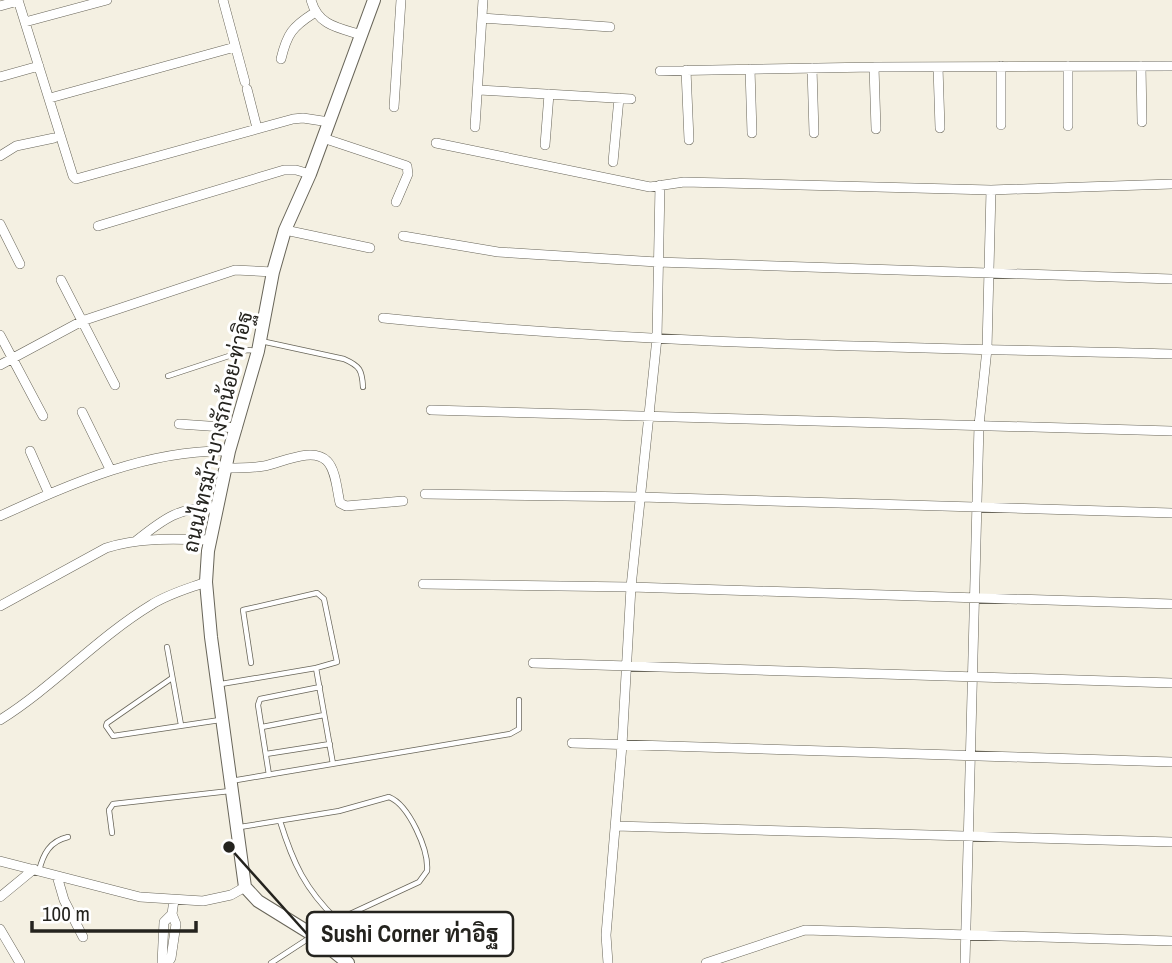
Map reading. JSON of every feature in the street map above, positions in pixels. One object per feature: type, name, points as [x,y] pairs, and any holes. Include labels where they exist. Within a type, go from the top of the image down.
[{"type":"street","points":[[223,0],[257,128]]},
{"type":"street","points":[[311,0],[314,13],[331,25],[362,35]]},
{"type":"street","name":"ถนนไทรม้า-บางรักน้อย-ท่าอิฐ","points":[[245,887],[216,685],[206,582],[208,551],[229,451],[259,346],[273,272],[285,230],[310,174],[374,0]]},
{"type":"street","points":[[394,107],[401,0]]},
{"type":"street","points":[[475,127],[483,0]]},
{"type":"street","points":[[0,6],[18,1],[76,179],[257,128],[303,118],[329,122]]},
{"type":"street","points":[[25,22],[101,1]]},
{"type":"street","points":[[281,60],[286,37],[295,26],[314,13]]},
{"type":"street","points":[[482,18],[610,27]]},
{"type":"street","points":[[50,98],[235,47]]},
{"type":"street","points":[[0,77],[39,66]]},
{"type":"street","points":[[1001,66],[1001,125]]},
{"type":"street","points":[[1068,66],[1068,126]]},
{"type":"street","points":[[1141,66],[1142,122]]},
{"type":"street","points":[[660,71],[1172,66]]},
{"type":"street","points":[[874,67],[876,129]]},
{"type":"street","points":[[938,67],[940,128]]},
{"type":"street","points":[[813,68],[814,133]]},
{"type":"street","points":[[750,69],[752,133]]},
{"type":"street","points":[[685,70],[689,140]]},
{"type":"street","points":[[479,90],[631,99]]},
{"type":"street","points":[[545,145],[549,94]]},
{"type":"street","points":[[613,162],[619,98]]},
{"type":"street","points":[[0,156],[16,146],[54,138]]},
{"type":"street","points":[[323,138],[407,166],[408,174],[396,202]]},
{"type":"street","points":[[436,143],[639,186],[684,182],[991,190],[1172,184]]},
{"type":"street","points":[[98,226],[284,170],[310,174]]},
{"type":"street","points":[[608,963],[606,935],[622,745],[631,587],[657,338],[660,185]]},
{"type":"street","points":[[965,963],[979,507],[979,425],[987,349],[991,190]]},
{"type":"street","points":[[0,224],[20,264]]},
{"type":"street","points":[[285,230],[370,248]]},
{"type":"street","points":[[403,236],[498,252],[657,262],[1172,279]]},
{"type":"street","points":[[0,365],[82,321],[235,270],[273,272]]},
{"type":"street","points":[[61,280],[115,385]]},
{"type":"street","points":[[383,318],[469,327],[657,338],[1172,354]]},
{"type":"street","points":[[0,335],[43,416]]},
{"type":"street","points":[[431,410],[1172,431]]},
{"type":"street","points":[[82,412],[110,469]]},
{"type":"street","points":[[179,424],[237,428]]},
{"type":"street","points":[[30,451],[49,494]]},
{"type":"street","points":[[0,516],[110,469],[197,451],[229,451]]},
{"type":"street","points":[[226,468],[265,466],[303,456],[318,456],[325,458],[330,464],[340,503],[346,506],[404,500]]},
{"type":"street","points":[[425,494],[641,497],[1172,513]]},
{"type":"street","points":[[136,541],[158,524],[182,511],[198,506],[217,508]]},
{"type":"street","points":[[0,606],[106,548],[136,541],[211,540]]},
{"type":"street","points":[[0,719],[57,679],[153,603],[206,582]]},
{"type":"street","points":[[423,584],[631,587],[1172,604]]},
{"type":"street","points":[[533,663],[1172,683]]},
{"type":"street","points":[[572,743],[1172,762]]},
{"type":"street","points":[[615,826],[1172,842]]},
{"type":"street","points":[[0,861],[140,897],[203,901],[219,899],[245,887],[258,901],[313,936],[342,961]]},
{"type":"street","points":[[0,897],[36,870]]},
{"type":"street","points":[[57,876],[64,900],[83,937]]},
{"type":"street","points":[[168,963],[176,924],[172,914],[174,900]]},
{"type":"street","points":[[162,963],[164,922],[172,914]]},
{"type":"street","points":[[0,929],[20,963]]},
{"type":"street","points":[[706,963],[805,930],[1172,941]]},
{"type":"lane","points":[[168,376],[259,346],[344,359],[357,365],[362,371],[363,387]]},
{"type":"lane","points":[[216,685],[337,662],[324,599],[317,593],[243,610],[251,663]]},
{"type":"lane","points":[[167,648],[181,725]]},
{"type":"lane","points":[[316,668],[333,764]]},
{"type":"lane","points":[[172,678],[106,725],[116,737],[220,720]]},
{"type":"lane","points":[[269,775],[260,699],[320,687]]},
{"type":"lane","points":[[112,833],[109,810],[113,804],[231,786],[269,775],[516,732],[519,729],[519,701]]},
{"type":"lane","points":[[262,727],[324,715]]},
{"type":"lane","points":[[266,754],[330,744]]},
{"type":"lane","points":[[236,828],[339,810],[389,797],[405,809],[426,853],[428,864],[425,876],[419,882],[337,920],[271,963]]},
{"type":"lane","points":[[280,821],[300,876],[315,898],[337,920]]},
{"type":"lane","points":[[36,870],[51,845],[68,837]]},
{"type":"place","name":"Sushi Corner ท่าอิฐ","points":[[229,847]]}]
